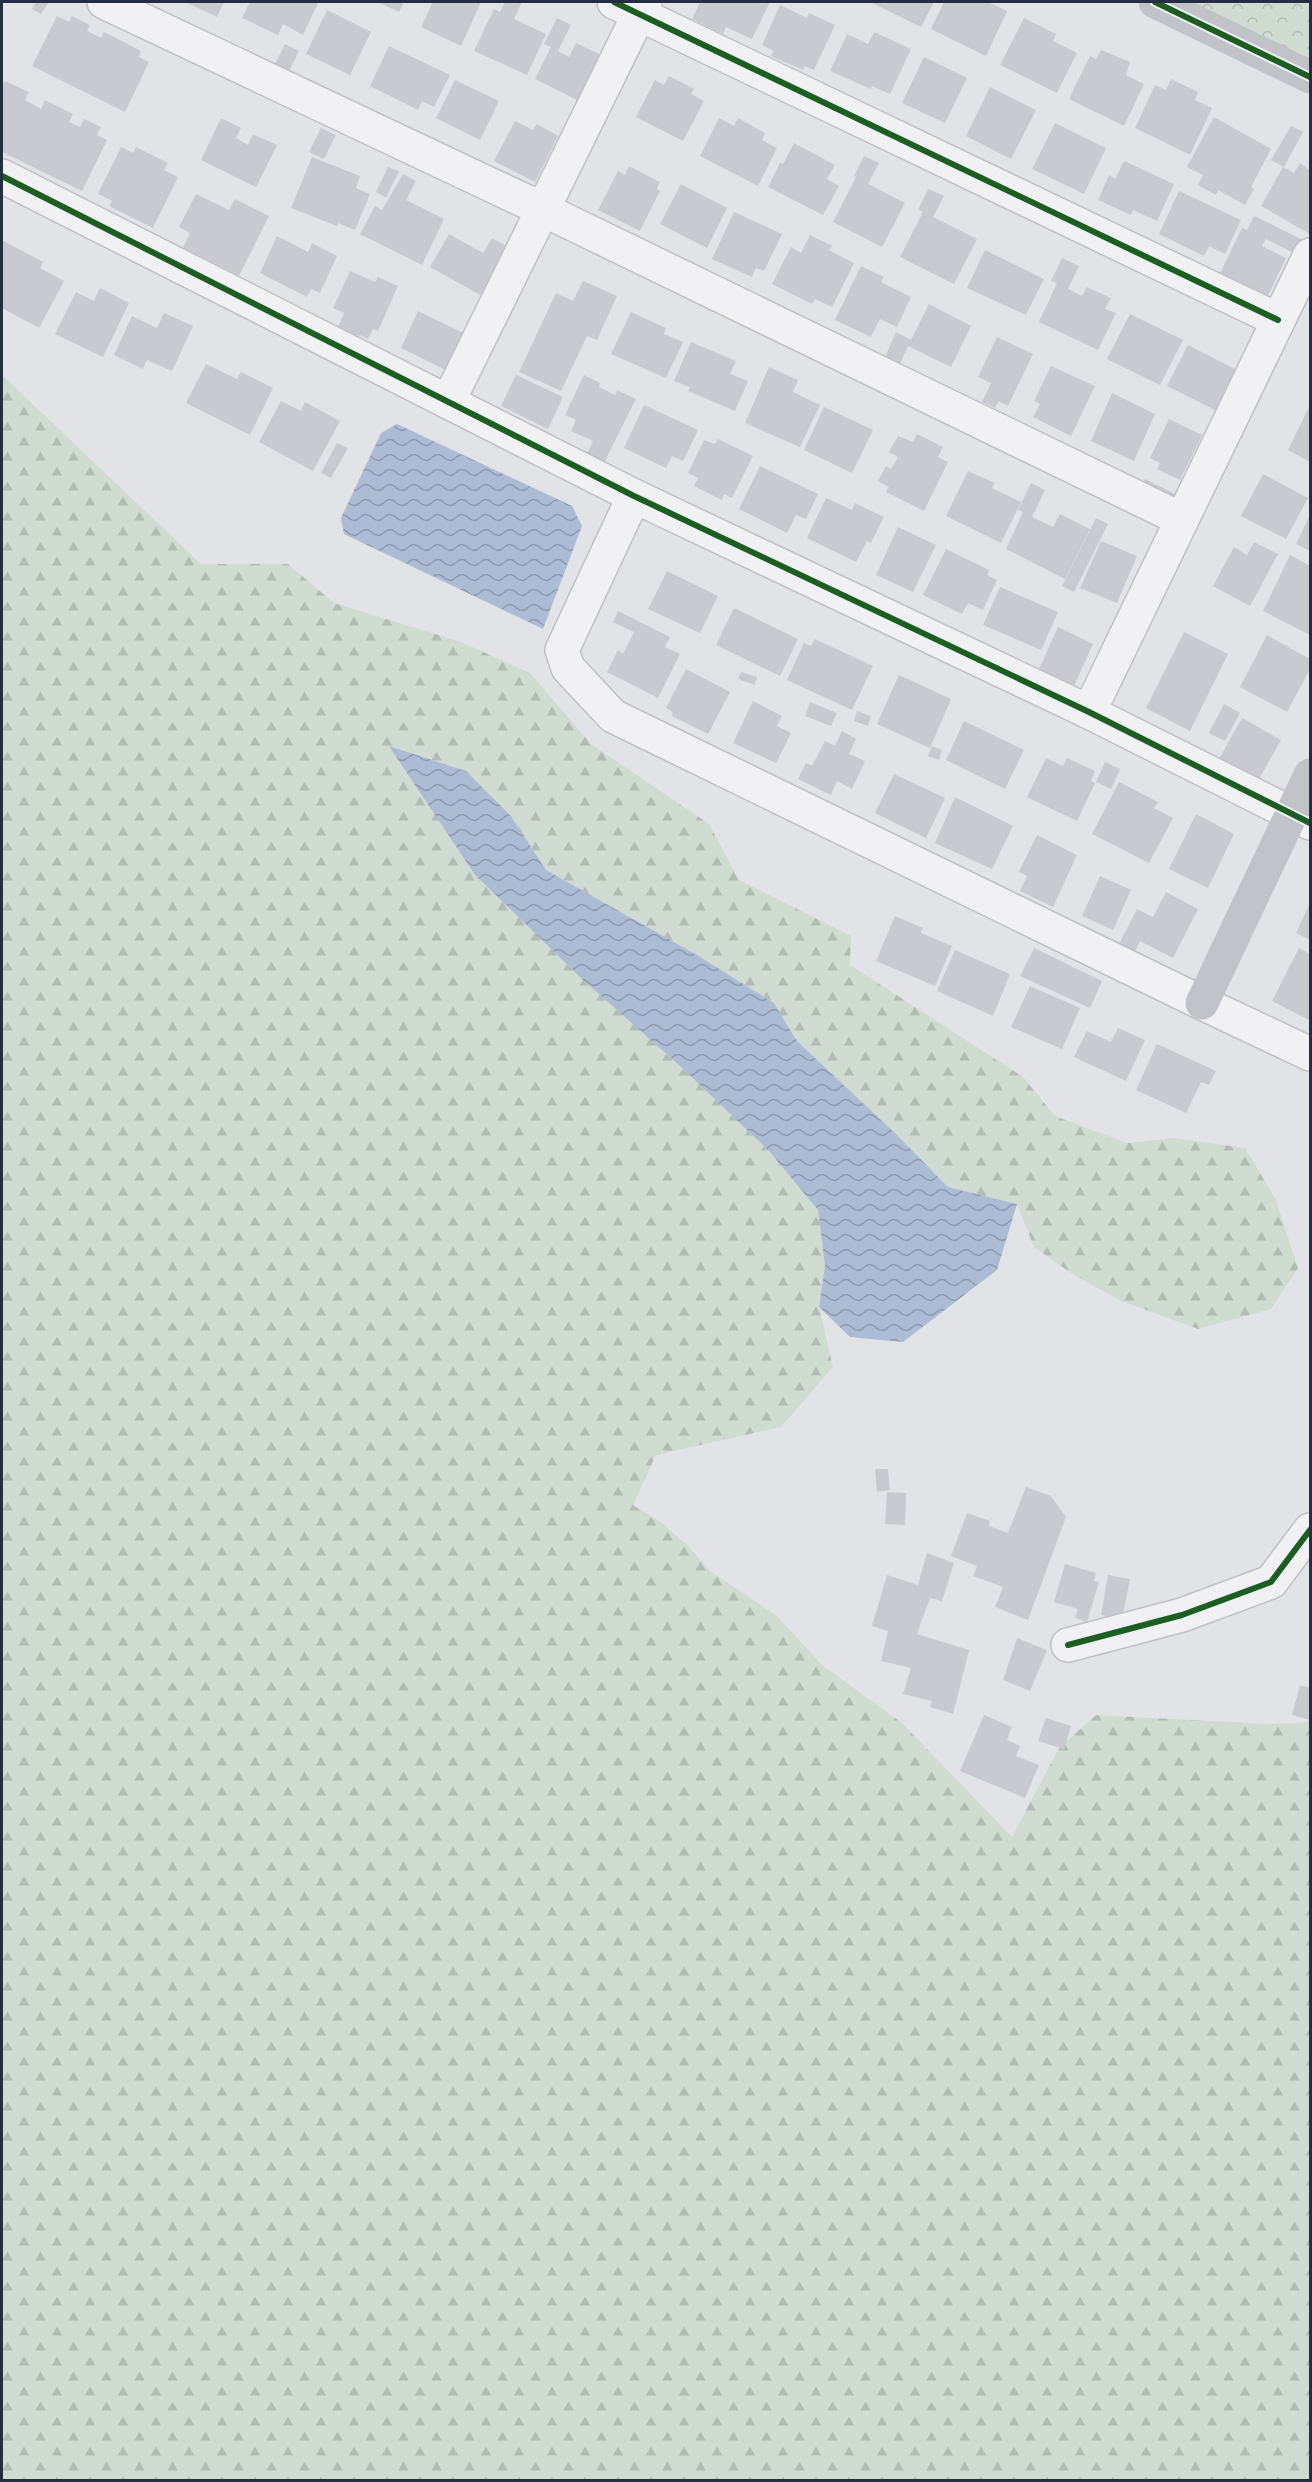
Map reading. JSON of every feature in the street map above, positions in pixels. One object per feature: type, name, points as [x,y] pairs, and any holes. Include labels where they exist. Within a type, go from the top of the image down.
[{"type":"street","points":[[104,2],[542,209],[1181,519]]},
{"type":"street","points":[[1155,2],[1311,77]]},
{"type":"street","points":[[448,402],[542,209],[633,5],[1278,320]]},
{"type":"street","points":[[2,176],[634,496],[1089,712],[1301,818]]},
{"type":"street","points":[[1089,712],[1311,255]]},
{"type":"street","points":[[634,496],[562,650],[568,668],[613,716],[1311,1054]]},
{"type":"street","points":[[1202,1003],[1301,818],[1311,774]]},
{"type":"street","points":[[1068,1645],[1182,1616],[1270,1582],[1311,1530]]},
{"type":"green space","points":[[1191,2],[1310,2],[1310,62]]},
{"type":"green space","points":[[2,375],[201,564],[288,564],[334,603],[461,642],[530,673],[591,744],[709,824],[739,880],[851,936],[850,965],[1023,1077],[1055,1116],[1127,1143],[1175,1138],[1245,1148],[1276,1200],[1298,1268],[1271,1309],[1198,1329],[1119,1300],[1071,1273],[1034,1247],[1017,1204],[948,1187],[897,1135],[797,1041],[774,1003],[697,955],[546,870],[511,816],[466,771],[390,747],[475,875],[583,980],[679,1065],[769,1151],[818,1210],[825,1266],[819,1307],[833,1367],[781,1427],[656,1455],[633,1505],[662,1523],[688,1546],[710,1571],[777,1616],[822,1665],[902,1723],[1012,1837],[1059,1748],[1096,1715],[1268,1724],[1310,1722],[1310,2480],[2,2480]]},
{"type":"water","points":[[397,424],[572,506],[582,526],[543,629],[344,534],[341,518],[381,433]]},
{"type":"water","points":[[389,746],[466,771],[511,816],[546,870],[697,955],[774,1003],[797,1041],[897,1135],[948,1187],[1017,1204],[997,1270],[903,1342],[850,1337],[819,1307],[825,1266],[818,1210],[769,1151],[679,1065],[583,980],[475,875]]},
{"type":"building","points":[[36,2],[49,2],[41,14],[32,9]]},
{"type":"building","points":[[185,2],[224,2],[217,17]]},
{"type":"building","points":[[250,2],[318,3],[303,35],[283,24],[278,35],[242,18]]},
{"type":"building","points":[[377,2],[404,2],[399,12]]},
{"type":"building","points":[[433,2],[481,2],[461,46],[421,27]]},
{"type":"building","points":[[505,2],[522,2],[514,19],[546,34],[527,75],[474,51],[494,9],[500,12]]},
{"type":"building","points":[[700,2],[770,2],[752,39],[726,27],[723,34],[692,19]]},
{"type":"building","points":[[870,2],[934,2],[921,27]]},
{"type":"building","points":[[944,2],[988,2],[1007,11],[986,56],[931,29]]},
{"type":"building","points":[[780,5],[807,18],[809,13],[835,25],[814,70],[805,66],[803,70],[771,56],[774,51],[762,45]]},
{"type":"building","points":[[327,10],[371,32],[350,75],[306,54]]},
{"type":"building","points":[[57,16],[69,22],[72,16],[90,25],[87,31],[101,38],[104,32],[141,51],[139,57],[149,62],[125,112],[32,66]]},
{"type":"building","points":[[557,18],[571,25],[558,51],[569,57],[576,43],[603,56],[579,101],[535,79],[551,47],[544,44]]},
{"type":"building","points":[[1024,18],[1056,34],[1053,41],[1077,53],[1057,93],[1000,65]]},
{"type":"building","points":[[874,32],[911,49],[890,94],[872,86],[871,89],[830,71],[847,34],[868,44]]},
{"type":"building","points":[[285,44],[299,51],[287,75],[273,68]]},
{"type":"building","points":[[389,46],[450,75],[434,107],[422,101],[418,110],[370,86]]},
{"type":"building","points":[[1101,50],[1130,62],[1126,75],[1144,84],[1124,126],[1069,99],[1090,56],[1096,59]]},
{"type":"building","points":[[924,57],[967,78],[945,123],[902,103]]},
{"type":"building","points":[[669,76],[694,89],[691,94],[704,101],[683,141],[636,117],[655,80],[664,85]]},
{"type":"building","points":[[1171,79],[1198,92],[1195,100],[1212,108],[1190,155],[1135,128],[1155,85],[1166,90]]},
{"type":"building","points":[[455,80],[499,101],[480,140],[436,118]]},
{"type":"building","points":[[5,81],[29,92],[25,100],[41,109],[45,100],[73,114],[69,122],[80,127],[84,119],[101,127],[97,135],[107,140],[82,191],[2,152],[2,87]]},
{"type":"building","points":[[990,87],[1036,110],[1011,159],[966,136]]},
{"type":"building","points":[[1214,117],[1271,149],[1251,187],[1254,189],[1245,205],[1218,190],[1216,195],[1198,185],[1203,175],[1187,167]]},
{"type":"building","points":[[221,118],[241,128],[236,138],[248,145],[253,134],[277,145],[256,187],[201,160]]},
{"type":"building","points":[[719,118],[734,126],[738,118],[765,133],[762,140],[777,148],[758,186],[700,156]]},
{"type":"building","points":[[515,121],[533,130],[537,124],[558,136],[535,182],[494,161]]},
{"type":"building","points":[[1055,123],[1106,148],[1084,194],[1032,169]]},
{"type":"building","points":[[1291,126],[1303,132],[1284,167],[1271,160]]},
{"type":"building","points":[[321,128],[336,135],[324,159],[309,152]]},
{"type":"building","points":[[794,143],[835,165],[827,179],[839,186],[823,215],[768,187],[780,163],[783,164]]},
{"type":"building","points":[[121,147],[133,153],[136,147],[168,163],[164,170],[178,177],[153,228],[109,206],[112,201],[98,194]]},
{"type":"building","points":[[864,156],[879,163],[868,184],[905,203],[882,247],[833,222]]},
{"type":"building","points":[[312,157],[360,176],[356,188],[370,194],[355,230],[338,223],[337,226],[291,208]]},
{"type":"building","points":[[1124,161],[1174,184],[1157,221],[1133,210],[1131,215],[1098,200],[1109,175],[1115,179]]},
{"type":"building","points":[[1300,163],[1310,170],[1310,234],[1261,206],[1283,167],[1294,173]]},
{"type":"building","points":[[629,166],[660,182],[657,189],[660,191],[640,231],[598,210],[618,171],[625,175]]},
{"type":"building","points":[[388,167],[399,171],[386,198],[376,192]]},
{"type":"building","points":[[403,174],[416,181],[406,200],[444,219],[422,265],[360,234],[375,206],[382,210]]},
{"type":"building","points":[[681,184],[727,208],[707,248],[660,224]]},
{"type":"building","points":[[928,189],[944,196],[933,217],[977,239],[954,284],[900,257],[923,212],[918,210]]},
{"type":"building","points":[[1179,191],[1241,220],[1225,254],[1209,246],[1204,256],[1159,234]]},
{"type":"building","points":[[196,194],[229,210],[235,199],[269,216],[239,276],[183,248],[190,233],[179,227]]},
{"type":"building","points":[[734,212],[782,234],[764,271],[756,268],[752,277],[712,259]]},
{"type":"building","points":[[1254,216],[1307,242],[1300,256],[1266,239],[1262,246],[1286,258],[1268,296],[1220,273],[1242,228],[1247,230]]},
{"type":"building","points":[[449,234],[483,253],[492,238],[510,248],[482,296],[430,267]]},
{"type":"building","points":[[810,235],[832,246],[829,250],[854,263],[832,307],[815,299],[812,304],[772,284],[791,247],[801,253]]},
{"type":"building","points":[[277,236],[308,252],[312,243],[337,256],[320,293],[311,289],[307,297],[260,273]]},
{"type":"building","points":[[2,240],[43,262],[40,268],[64,281],[39,328],[2,308]]},
{"type":"building","points":[[985,250],[1044,279],[1026,315],[967,288]]},
{"type":"building","points":[[1062,258],[1079,266],[1068,289],[1082,296],[1087,287],[1111,298],[1105,309],[1116,313],[1098,350],[1039,322],[1057,283],[1051,281]]},
{"type":"building","points":[[861,266],[884,277],[881,282],[911,297],[897,327],[880,319],[871,337],[835,320]]},
{"type":"building","points":[[350,271],[375,282],[378,277],[398,286],[378,331],[373,329],[368,339],[338,327],[344,313],[333,308]]},
{"type":"building","points":[[583,281],[617,296],[597,340],[587,336],[561,391],[519,372],[556,293],[573,301]]},
{"type":"building","points":[[100,288],[129,303],[103,357],[55,334],[76,292],[94,301]]},
{"type":"building","points":[[929,304],[971,326],[951,367],[908,346],[894,377],[879,371],[896,332],[911,340]]},
{"type":"building","points":[[418,311],[463,333],[446,370],[401,348]]},
{"type":"building","points":[[631,312],[666,328],[664,334],[683,342],[666,378],[611,354]]},
{"type":"building","points":[[164,313],[193,326],[172,371],[147,360],[143,369],[114,355],[132,316],[157,328]]},
{"type":"building","points":[[1130,314],[1183,340],[1160,385],[1107,359]]},
{"type":"building","points":[[997,337],[1033,354],[1008,406],[999,401],[995,408],[982,402],[991,383],[978,377]]},
{"type":"building","points":[[691,342],[736,361],[730,374],[748,381],[735,411],[688,391],[690,387],[674,381]]},
{"type":"building","points":[[1188,345],[1237,370],[1217,411],[1167,386]]},
{"type":"building","points":[[206,364],[237,379],[241,372],[273,388],[250,435],[186,403]]},
{"type":"building","points":[[1051,366],[1095,386],[1071,436],[1033,417],[1040,404],[1034,401]]},
{"type":"building","points":[[769,367],[798,380],[793,392],[820,405],[800,447],[745,423]]},
{"type":"building","points":[[516,375],[563,397],[548,429],[501,406]]},
{"type":"building","points":[[584,375],[600,383],[599,387],[615,395],[617,390],[636,399],[599,473],[582,465],[593,441],[571,431],[576,420],[565,415]]},
{"type":"building","points":[[1112,393],[1155,414],[1134,461],[1091,441]]},
{"type":"building","points":[[281,401],[301,411],[305,402],[340,421],[313,471],[259,442]]},
{"type":"building","points":[[644,405],[698,430],[683,461],[672,456],[666,468],[624,448]]},
{"type":"building","points":[[1310,405],[1310,462],[1288,450]]},
{"type":"building","points":[[824,407],[873,430],[852,473],[804,450]]},
{"type":"building","points":[[1169,419],[1202,435],[1180,480],[1157,469],[1160,463],[1150,458]]},
{"type":"building","points":[[917,434],[943,447],[938,457],[948,462],[924,511],[886,492],[889,487],[878,481],[886,466],[891,469],[898,457],[889,452],[898,436],[913,442]]},
{"type":"building","points":[[718,439],[753,456],[732,498],[724,494],[722,500],[694,486],[698,478],[688,473],[704,440],[715,444]]},
{"type":"building","points":[[337,443],[348,448],[331,478],[321,473]]},
{"type":"building","points":[[760,466],[818,494],[806,519],[796,515],[787,533],[739,509]]},
{"type":"building","points":[[968,471],[995,483],[992,488],[1021,502],[1001,543],[946,516]]},
{"type":"building","points":[[1263,474],[1308,498],[1286,539],[1241,516]]},
{"type":"building","points":[[1145,479],[1177,495],[1169,511],[1137,495]]},
{"type":"building","points":[[1031,483],[1045,490],[1032,517],[1053,527],[1060,514],[1090,529],[1065,579],[1006,549],[1023,512],[1018,510]]},
{"type":"building","points":[[826,498],[852,510],[855,503],[884,517],[871,543],[867,541],[856,562],[807,538]]},
{"type":"building","points":[[1310,515],[1310,551],[1296,544]]},
{"type":"building","points":[[1096,518],[1108,524],[1074,592],[1062,586]]},
{"type":"building","points":[[898,527],[936,545],[913,592],[876,575]]},
{"type":"building","points":[[1101,541],[1137,556],[1117,603],[1080,588]]},
{"type":"building","points":[[1254,542],[1278,554],[1250,606],[1213,586],[1234,547],[1247,555]]},
{"type":"building","points":[[946,549],[989,570],[987,575],[997,580],[983,610],[968,603],[962,614],[923,595]]},
{"type":"building","points":[[1290,555],[1310,566],[1310,635],[1263,611]]},
{"type":"building","points":[[667,571],[718,596],[700,633],[648,609]]},
{"type":"building","points":[[1000,587],[1058,612],[1041,650],[983,625]]},
{"type":"building","points":[[734,608],[798,639],[780,676],[716,645]]},
{"type":"building","points":[[618,611],[670,637],[665,647],[680,654],[658,698],[607,672],[618,650],[623,654],[634,632],[613,622]]},
{"type":"building","points":[[1058,627],[1093,644],[1074,686],[1039,669]]},
{"type":"building","points":[[1184,632],[1228,654],[1190,731],[1146,708]]},
{"type":"building","points":[[1267,635],[1310,659],[1310,669],[1287,712],[1240,687]]},
{"type":"building","points":[[815,639],[873,666],[852,710],[787,680],[804,643],[811,646]]},
{"type":"building","points":[[686,669],[730,692],[708,734],[672,716],[673,712],[666,708]]},
{"type":"building","points":[[741,672],[757,677],[755,685],[738,679]]},
{"type":"building","points":[[899,675],[951,699],[930,748],[877,724]]},
{"type":"building","points":[[753,701],[782,716],[777,726],[791,733],[776,763],[733,743]]},
{"type":"building","points":[[810,702],[837,713],[831,726],[805,716]]},
{"type":"building","points":[[1224,704],[1240,713],[1225,741],[1209,733]]},
{"type":"building","points":[[857,711],[871,716],[868,726],[854,721]]},
{"type":"building","points":[[1242,718],[1281,740],[1258,781],[1219,759]]},
{"type":"building","points":[[964,721],[1024,750],[1005,789],[946,760]]},
{"type":"building","points":[[842,731],[856,739],[849,754],[865,761],[852,789],[837,781],[831,795],[798,779],[806,763],[812,766],[825,741],[835,746]]},
{"type":"building","points":[[932,746],[942,750],[939,760],[928,756]]},
{"type":"building","points":[[1046,758],[1063,766],[1067,758],[1095,771],[1091,781],[1095,783],[1077,821],[1027,797]]},
{"type":"building","points":[[1105,762],[1120,769],[1111,789],[1096,782]]},
{"type":"building","points":[[894,774],[945,798],[926,838],[875,813]]},
{"type":"building","points":[[1119,782],[1158,802],[1154,808],[1173,818],[1149,863],[1092,834]]},
{"type":"building","points":[[955,797],[1013,826],[992,869],[935,843]]},
{"type":"building","points":[[1196,814],[1234,834],[1208,888],[1169,869]]},
{"type":"building","points":[[1037,835],[1077,855],[1053,907],[1020,891],[1027,876],[1019,872]]},
{"type":"building","points":[[1100,876],[1131,890],[1113,930],[1082,916]]},
{"type":"building","points":[[1166,892],[1198,909],[1173,958],[1140,941],[1135,952],[1119,944],[1137,909],[1153,917]]},
{"type":"building","points":[[1310,903],[1310,940],[1296,933]]},
{"type":"building","points":[[895,916],[923,928],[921,933],[952,946],[935,986],[876,961]]},
{"type":"building","points":[[1034,948],[1102,981],[1090,1008],[1020,976]]},
{"type":"building","points":[[1299,948],[1310,954],[1309,1020],[1272,1001]]},
{"type":"building","points":[[955,950],[1010,974],[993,1016],[937,991]]},
{"type":"building","points":[[1030,986],[1080,1008],[1062,1049],[1011,1027]]},
{"type":"building","points":[[1118,1028],[1145,1040],[1126,1081],[1074,1057],[1087,1031],[1111,1042]]},
{"type":"building","points":[[1157,1044],[1216,1071],[1209,1085],[1201,1082],[1186,1113],[1136,1090]]},
{"type":"building","points":[[875,1469],[888,1469],[890,1490],[877,1492]]},
{"type":"building","points":[[1026,1487],[1051,1496],[1066,1517],[1028,1620],[995,1607],[1003,1587],[973,1576],[977,1566],[951,1556],[967,1513],[990,1521],[989,1526],[1008,1533]]},
{"type":"building","points":[[887,1492],[906,1493],[905,1525],[885,1524]]},
{"type":"building","points":[[927,1553],[954,1563],[942,1601],[930,1598],[917,1634],[969,1650],[953,1714],[930,1707],[932,1701],[903,1694],[911,1668],[881,1661],[888,1631],[872,1626],[887,1575],[918,1585]]},
{"type":"building","points":[[1065,1564],[1096,1573],[1094,1581],[1099,1582],[1087,1622],[1075,1618],[1078,1609],[1054,1602]]},
{"type":"building","points":[[1108,1575],[1130,1579],[1122,1619],[1101,1615]]},
{"type":"building","points":[[1017,1638],[1047,1650],[1030,1691],[1003,1680]]},
{"type":"building","points":[[1300,1685],[1310,1688],[1310,1720],[1292,1715]]},
{"type":"building","points":[[984,1715],[1012,1727],[1007,1740],[1020,1746],[1016,1756],[1039,1765],[1025,1798],[960,1771]]},
{"type":"building","points":[[1046,1718],[1071,1726],[1064,1749],[1038,1741]]},
{"type":"cycle path","points":[[614,2],[1278,320]]},
{"type":"cycle path","points":[[1155,2],[1310,77]]},
{"type":"cycle path","points":[[2,176],[634,496],[1089,712],[1310,823]]},
{"type":"cycle path","points":[[1068,1645],[1182,1615],[1271,1582],[1310,1530]]}]
